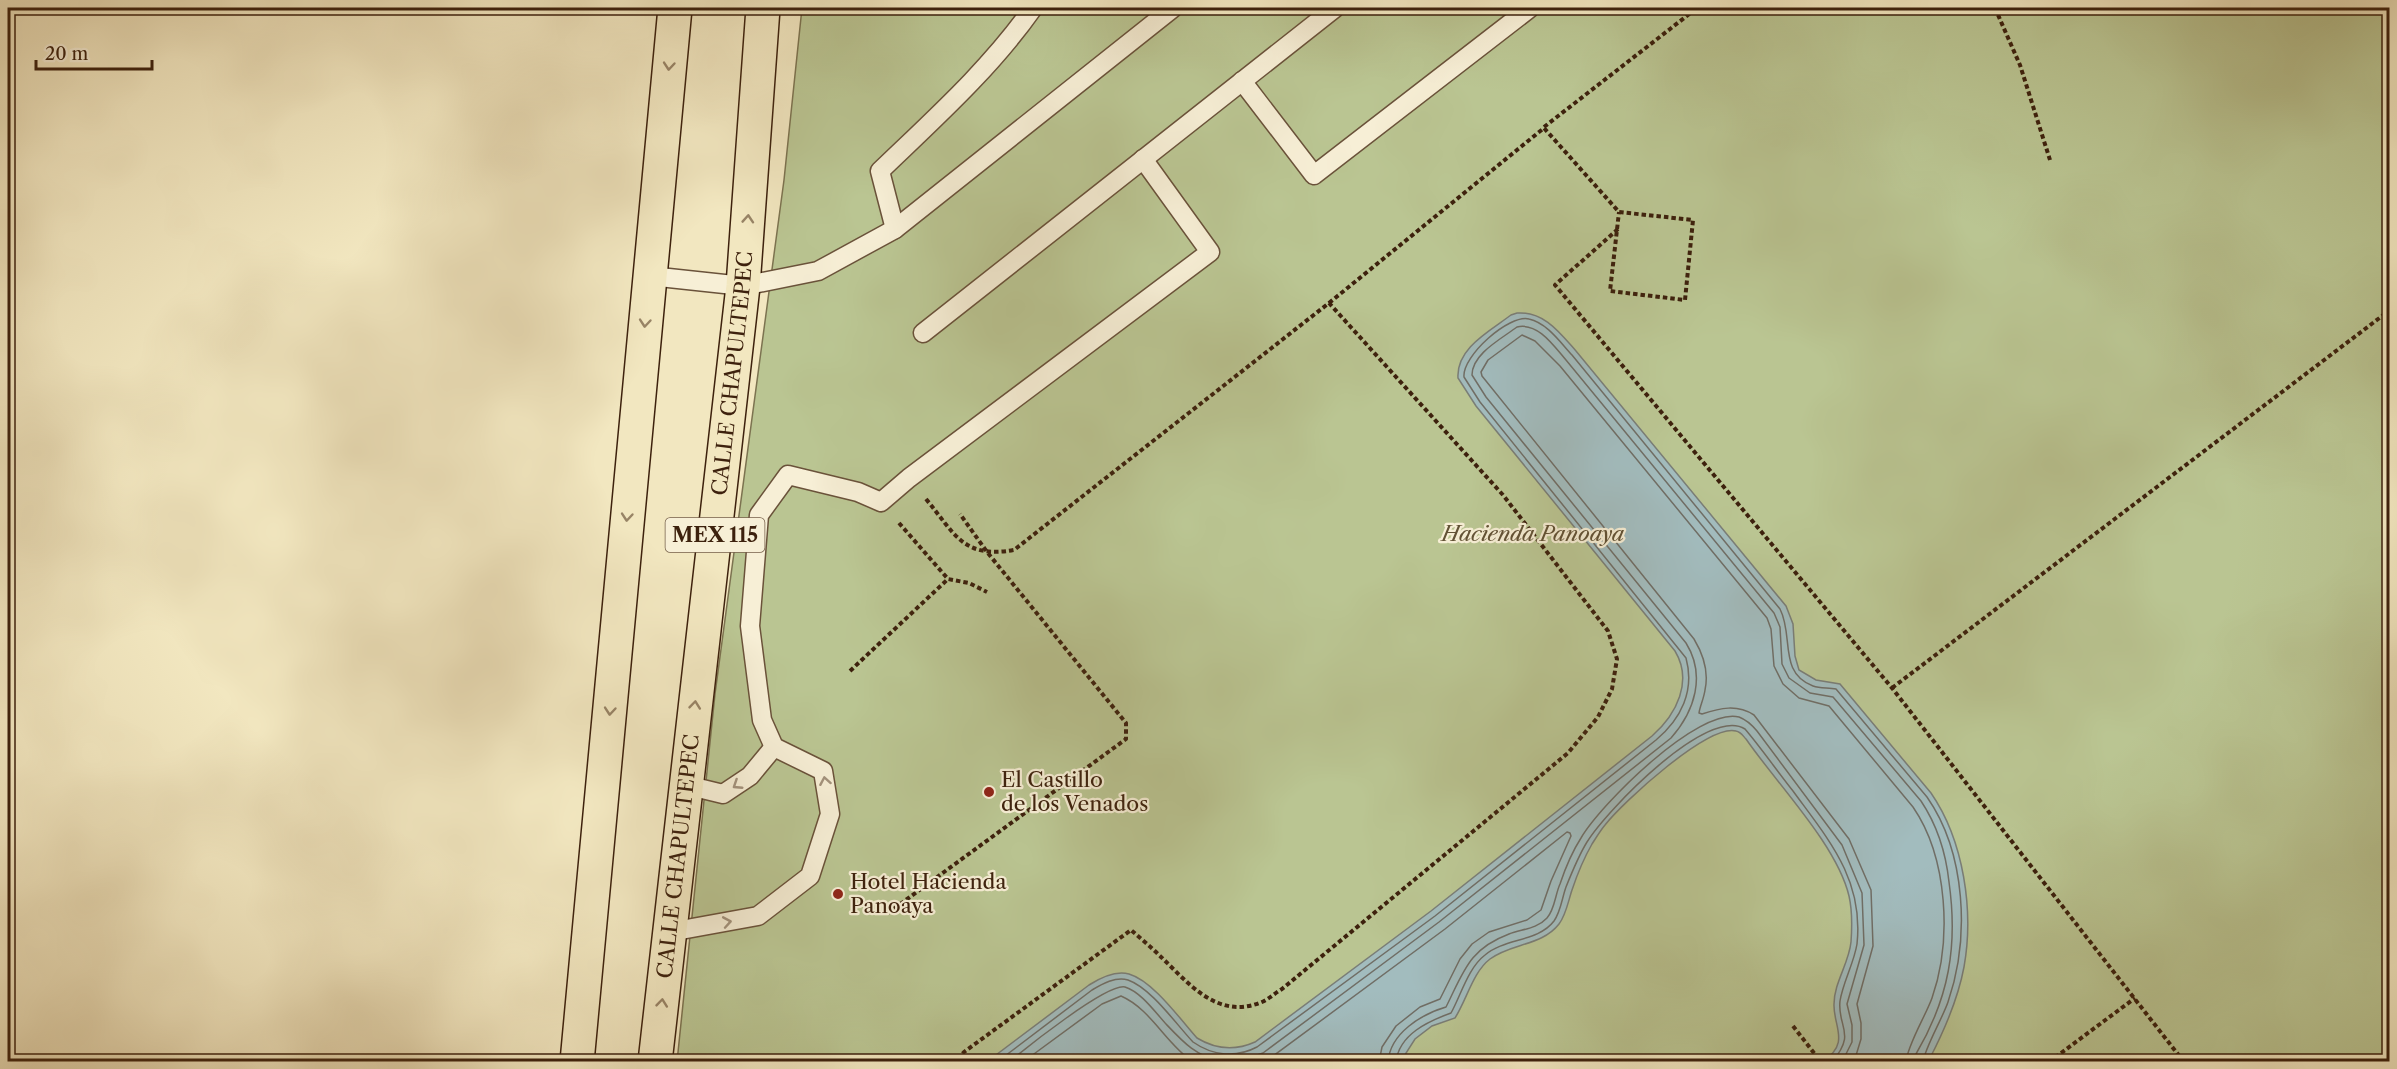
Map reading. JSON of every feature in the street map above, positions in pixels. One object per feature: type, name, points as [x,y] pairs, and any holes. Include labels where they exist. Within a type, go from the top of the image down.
[{"type":"main road","points":[[578,1062],[675,8]]},
{"type":"main road","name":"CALLE CHAPULTEPEC","points":[[655,1062],[743,286],[763,8]]},
{"type":"lane","points":[[895,229],[880,171],[952,102],[1010,41],[1033,8]]},
{"type":"lane","points":[[650,276],[743,286],[818,271],[895,229],[1173,8]]},
{"type":"lane","points":[[923,333],[1335,8]]},
{"type":"lane","points":[[1242,81],[1314,175],[1530,8]]},
{"type":"lane","points":[[670,932],[758,916],[810,876],[830,814],[823,771],[774,747],[762,720],[750,626],[759,515],[788,475],[858,492],[881,502],[909,478],[1210,252],[1143,159]]},
{"type":"lane","points":[[686,785],[723,794],[750,776],[774,747]]},
{"type":"path","points":[[909,478],[962,544],[994,554],[1014,550],[1329,303],[1544,128],[1697,8]]},
{"type":"path","points":[[1995,8],[2020,65],[2050,160]]},
{"type":"path","points":[[1544,128],[1619,212],[1694,220],[1685,300],[1610,291],[1619,212]]},
{"type":"path","points":[[1618,229],[1555,285],[1892,688],[2184,1062]]},
{"type":"path","points":[[955,1062],[964,1052],[1131,930],[1186,983],[1213,1001],[1235,1007],[1262,1002],[1281,989],[1568,753],[1598,717],[1612,689],[1617,659],[1608,631],[1503,495],[1329,303]]},
{"type":"path","points":[[1892,688],[2390,310]]},
{"type":"path","points":[[881,502],[948,579],[969,583],[987,592]]},
{"type":"path","points":[[888,913],[1126,739],[1126,723],[987,552],[960,514]]},
{"type":"path","points":[[850,671],[948,579]]},
{"type":"path","points":[[2049,1062],[2135,998]]},
{"type":"path","points":[[1793,1026],[1821,1062]]},
{"type":"green space","name":"Hacienda Panoaya","points":[[802,8],[2389,8],[2389,1061],[677,1062],[715,694],[784,180]]},
{"type":"water","points":[[1517,313],[1527,313],[1551,324],[1576,351],[1786,606],[1793,624],[1795,656],[1799,670],[1816,680],[1840,684],[1931,793],[1942,812],[1959,854],[1964,877],[1967,900],[1967,945],[1955,1002],[1930,1058],[1927,1062],[1823,1061],[1836,1048],[1839,1041],[1834,1004],[1836,988],[1851,942],[1852,919],[1849,896],[1832,856],[1805,815],[1746,739],[1736,731],[1723,732],[1687,752],[1629,800],[1605,825],[1592,844],[1578,873],[1559,924],[1535,941],[1498,954],[1484,964],[1455,1018],[1432,1026],[1415,1039],[1401,1061],[988,1061],[1089,985],[1103,977],[1118,973],[1138,978],[1157,992],[1197,1038],[1204,1042],[1233,1048],[1255,1042],[1431,911],[1652,736],[1669,718],[1680,696],[1683,674],[1675,651],[1476,406],[1458,378],[1462,358],[1468,349],[1484,334]]},
{"type":"place","name":"El Castillo de los Venados","points":[[989,792]]},
{"type":"place","name":"Hotel Hacienda Panoaya","points":[[838,894]]}]
